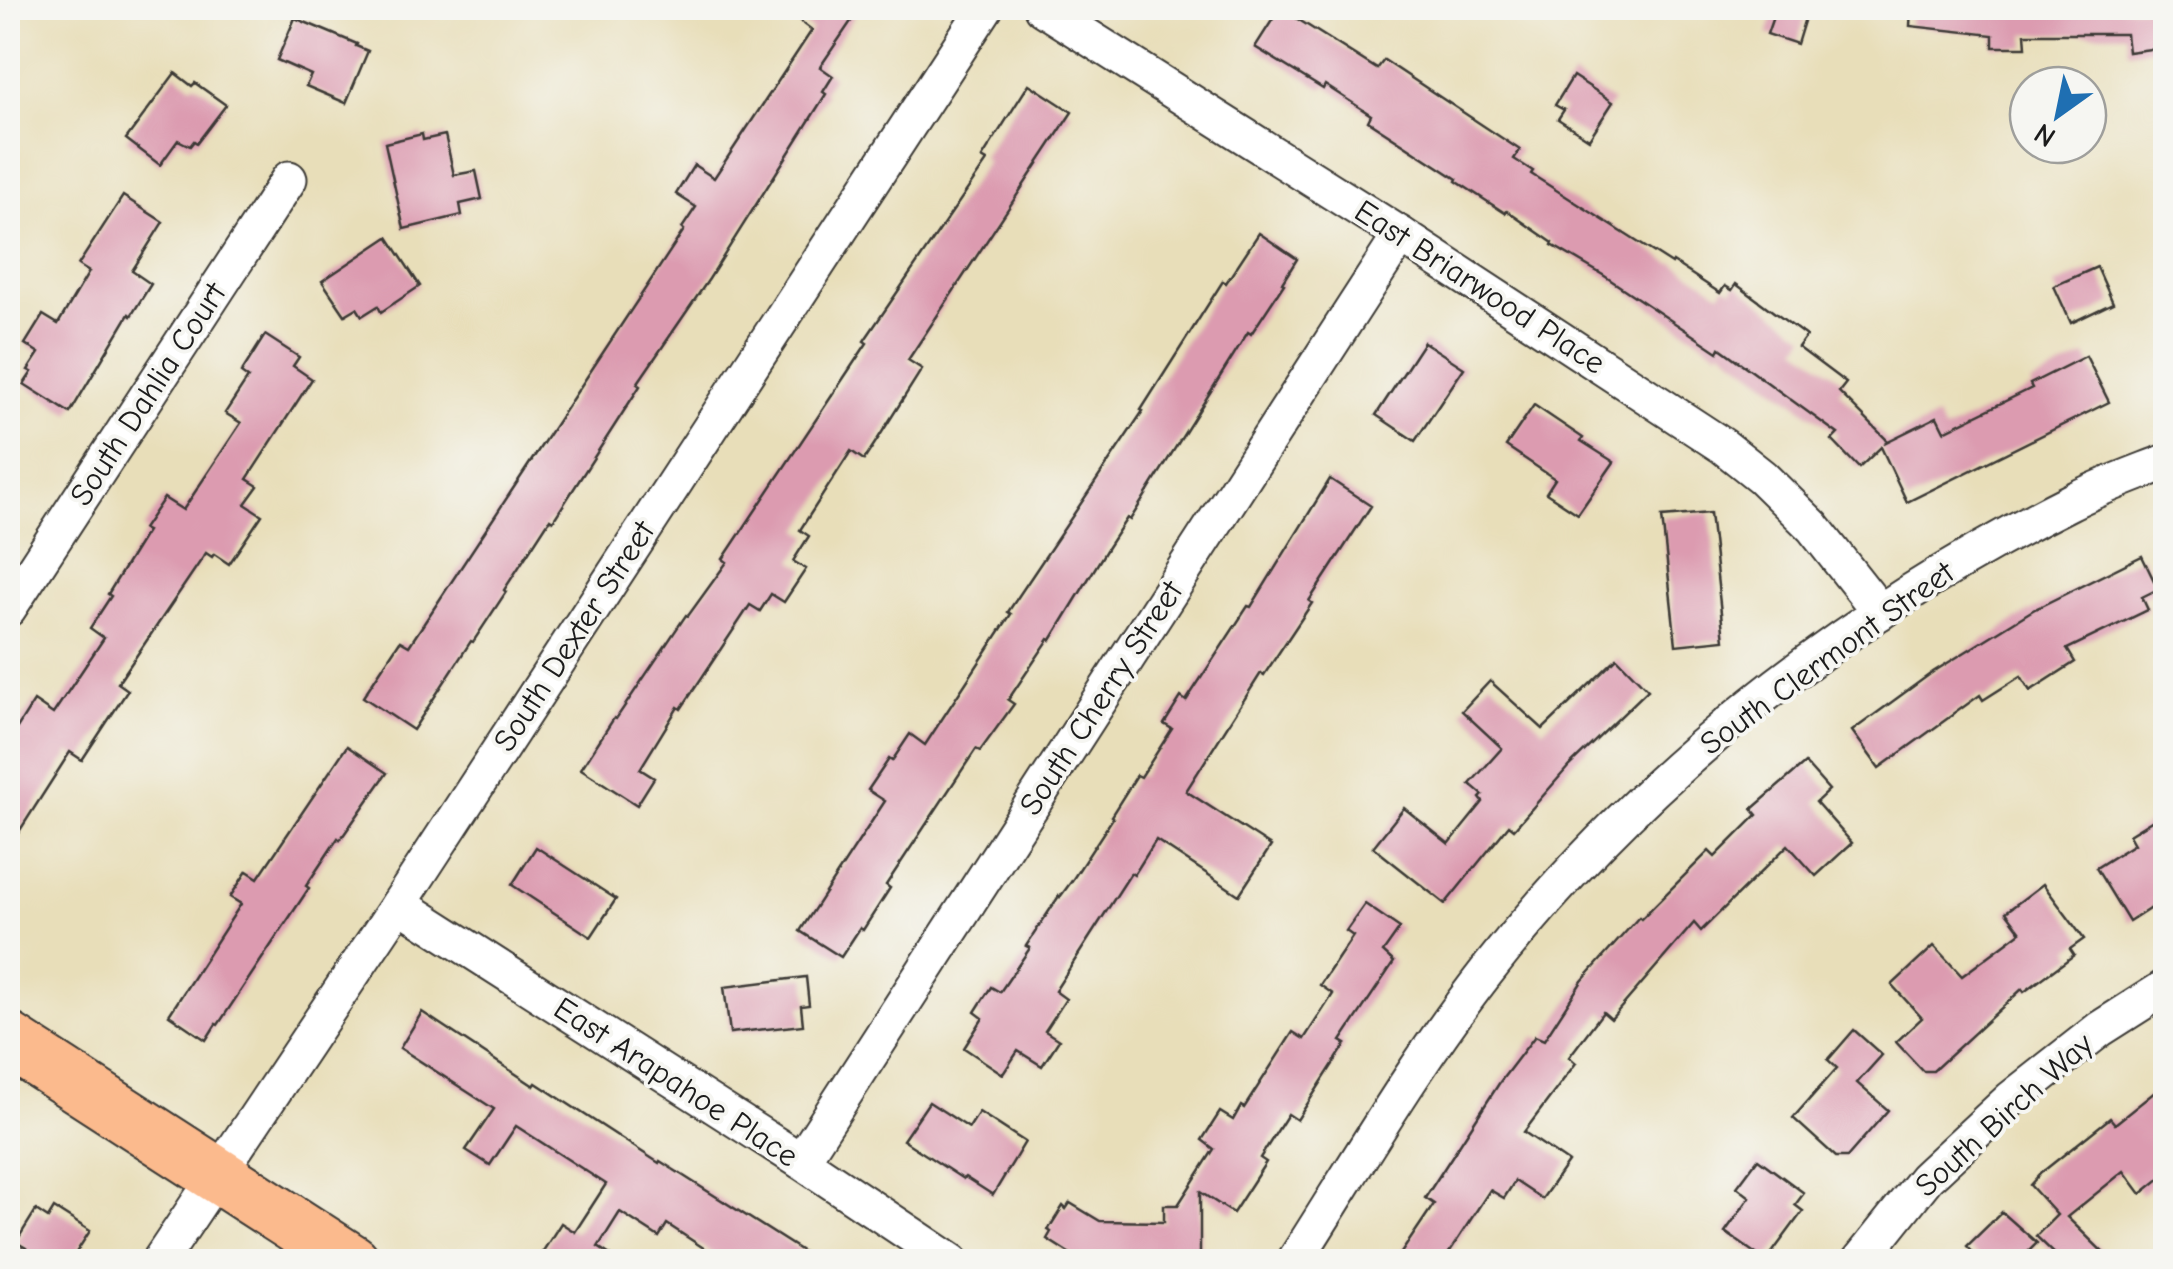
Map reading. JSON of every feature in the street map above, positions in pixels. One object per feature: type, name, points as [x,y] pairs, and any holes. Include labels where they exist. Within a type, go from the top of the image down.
[{"type":"main road","points":[[8,1040],[352,1262]]},
{"type":"street","name":"South Dexter Street","points":[[159,1262],[399,904],[984,8]]},
{"type":"street","name":"East Briarwood Place","points":[[1042,8],[1401,234],[1722,446],[1762,477],[1812,527],[1880,612]]},
{"type":"street","name":"South Dahlia Court","points":[[8,608],[289,179]]},
{"type":"street","name":"South Cherry Street","points":[[801,1161],[1401,234]]},
{"type":"street","name":"South Clermont Street","points":[[1294,1262],[1417,1068],[1486,972],[1562,881],[1666,776],[1752,703],[1880,612],[1970,556],[2070,502],[2166,462]]},
{"type":"street","name":"East Arapahoe Place","points":[[399,904],[952,1262]]},
{"type":"street","name":"South Birch Way","points":[[1859,1262],[1926,1178],[2011,1099],[2100,1029],[2166,987]]},
{"type":"building","points":[[783,8],[860,8],[820,67],[833,76],[823,92],[826,94],[637,384],[640,386],[553,521],[550,519],[413,730],[363,697],[400,641],[409,646],[684,230],[696,207],[676,194],[694,165],[714,178],[812,30]]},
{"type":"building","points":[[1280,8],[1377,69],[1384,60],[1520,150],[1514,159],[1533,171],[1531,174],[1672,264],[1720,293],[1725,286],[1732,290],[1736,284],[1806,336],[1798,347],[1846,383],[1839,392],[1886,442],[1937,417],[1944,431],[2032,388],[2030,384],[2086,356],[2109,402],[1907,502],[1881,447],[1859,468],[1832,440],[1838,434],[1720,348],[1718,352],[1552,245],[1507,211],[1368,121],[1371,115],[1325,85],[1323,89],[1255,47]]},
{"type":"building","points":[[1776,8],[1808,8],[1797,44],[1767,34]]},
{"type":"building","points":[[1911,8],[2166,8],[2166,47],[2128,52],[2126,34],[2025,34],[2026,47],[1993,47],[1993,35],[1910,26]]},
{"type":"building","points":[[295,18],[368,51],[346,103],[306,86],[311,75],[277,60]]},
{"type":"building","points":[[175,73],[226,105],[197,143],[194,141],[190,146],[178,140],[160,165],[126,139]]},
{"type":"building","points":[[1573,76],[1613,102],[1589,139],[1558,119],[1564,110],[1555,105]]},
{"type":"building","points":[[1029,84],[1072,112],[908,360],[922,369],[879,437],[864,460],[851,451],[800,530],[809,536],[793,561],[806,569],[784,602],[771,594],[760,611],[750,605],[640,769],[654,778],[637,805],[581,769],[727,562],[723,559],[867,343],[864,341],[987,161],[982,158]]},
{"type":"building","points":[[422,134],[423,140],[445,135],[454,175],[476,171],[482,199],[460,204],[462,215],[404,229],[385,143]]},
{"type":"building","points":[[123,196],[163,222],[132,271],[151,284],[70,413],[24,384],[39,353],[25,344],[43,315],[58,324],[89,272],[78,265]]},
{"type":"building","points":[[1259,233],[1297,259],[1284,284],[1251,334],[1248,332],[1130,520],[1127,518],[1051,640],[1008,700],[1014,704],[980,751],[976,749],[886,885],[890,888],[863,930],[860,928],[841,957],[800,931],[885,801],[868,790],[910,734],[925,745],[1223,281],[1226,283]]},
{"type":"building","points":[[388,237],[420,286],[381,312],[378,306],[362,316],[357,308],[345,315],[322,281]]},
{"type":"building","points":[[2097,267],[2113,303],[2071,323],[2054,286]]},
{"type":"building","points":[[265,335],[299,357],[293,366],[312,379],[247,479],[258,486],[245,504],[262,515],[229,564],[206,553],[118,683],[128,690],[82,760],[70,752],[8,849],[8,742],[34,701],[53,714],[104,638],[90,628],[147,531],[143,529],[164,498],[183,510],[241,423],[225,413],[248,378],[241,373]]},
{"type":"building","points":[[1424,342],[1464,368],[1415,441],[1376,415]]},
{"type":"building","points":[[1534,405],[1614,462],[1578,514],[1546,493],[1555,479],[1506,446]]},
{"type":"building","points":[[1330,479],[1371,506],[1309,601],[1312,603],[1264,675],[1261,673],[1186,791],[1271,846],[1239,895],[1156,840],[1055,991],[1066,999],[1045,1031],[1059,1040],[1042,1066],[1018,1051],[1003,1074],[964,1048],[983,1018],[975,1012],[991,987],[1000,992],[1030,948],[1026,946],[1113,818],[1137,775],[1141,777],[1172,729],[1164,724],[1181,697],[1186,701],[1248,606],[1251,607]]},
{"type":"building","points":[[1710,513],[1724,640],[1676,645],[1662,517]]},
{"type":"building","points":[[2142,556],[2158,589],[2142,597],[2148,610],[2067,649],[2075,662],[2030,691],[2021,676],[1983,700],[1980,695],[1879,768],[1852,731],[1933,672],[2033,610]]},
{"type":"building","points":[[1617,658],[1648,690],[1569,766],[1514,829],[1509,825],[1445,904],[1373,847],[1404,808],[1449,844],[1483,802],[1483,795],[1470,784],[1502,748],[1462,711],[1490,681],[1543,729]]},
{"type":"building","points":[[347,746],[387,773],[338,838],[306,886],[309,888],[206,1040],[169,1015],[241,904],[230,897],[247,871],[258,878]]},
{"type":"building","points":[[1805,763],[1829,790],[1816,802],[1852,843],[1816,876],[1788,845],[1701,931],[1694,923],[1611,1019],[1603,1012],[1569,1057],[1576,1063],[1524,1132],[1568,1162],[1542,1199],[1515,1181],[1504,1198],[1490,1190],[1443,1262],[1395,1262],[1434,1204],[1425,1198],[1500,1082],[1535,1036],[1544,1040],[1582,981],[1639,917],[1709,851],[1715,857],[1757,815],[1752,809]]},
{"type":"building","points":[[2166,812],[2166,898],[2129,922],[2096,868],[2134,844],[2129,835]]},
{"type":"building","points":[[536,847],[616,899],[591,937],[512,885]]},
{"type":"building","points":[[2043,884],[2084,939],[2070,949],[2074,955],[2024,992],[2022,989],[1933,1071],[1923,1071],[1896,1042],[1922,1018],[1892,985],[1934,946],[1962,976],[2021,932],[2006,912]]},
{"type":"building","points":[[1365,904],[1400,928],[1383,952],[1394,962],[1341,1041],[1346,1044],[1297,1120],[1288,1114],[1260,1158],[1266,1162],[1233,1213],[1200,1192],[1200,1262],[1083,1262],[1047,1239],[1051,1232],[1048,1230],[1063,1206],[1066,1209],[1070,1203],[1100,1221],[1164,1222],[1164,1205],[1178,1205],[1214,1149],[1202,1140],[1220,1112],[1233,1120],[1293,1032],[1304,1039],[1333,994],[1320,985],[1353,936],[1346,931]]},
{"type":"building","points":[[806,977],[809,1005],[801,1006],[803,1025],[730,1033],[724,987]]},
{"type":"building","points":[[422,1012],[819,1262],[725,1262],[667,1224],[659,1237],[620,1212],[598,1247],[621,1262],[536,1262],[561,1223],[575,1232],[606,1184],[516,1126],[490,1165],[466,1150],[494,1109],[400,1048]]},
{"type":"building","points":[[1854,1030],[1882,1055],[1857,1083],[1888,1110],[1847,1157],[1836,1157],[1793,1118],[1837,1068],[1828,1060]]},
{"type":"building","points":[[2166,1083],[2166,1174],[2141,1194],[2124,1171],[2067,1217],[2113,1262],[2063,1262],[2036,1236],[2057,1215],[2030,1185],[2110,1118],[2115,1124]]},
{"type":"building","points":[[929,1102],[969,1128],[979,1112],[1025,1142],[993,1195],[903,1140]]},
{"type":"building","points":[[1758,1159],[1804,1193],[1795,1205],[1803,1211],[1766,1261],[1725,1232],[1750,1197],[1737,1187]]},
{"type":"building","points":[[54,1208],[90,1231],[70,1262],[18,1262],[26,1248],[16,1242],[36,1210],[48,1218]]},
{"type":"building","points":[[2002,1212],[2037,1243],[2018,1262],[1982,1262],[1967,1246]]}]
